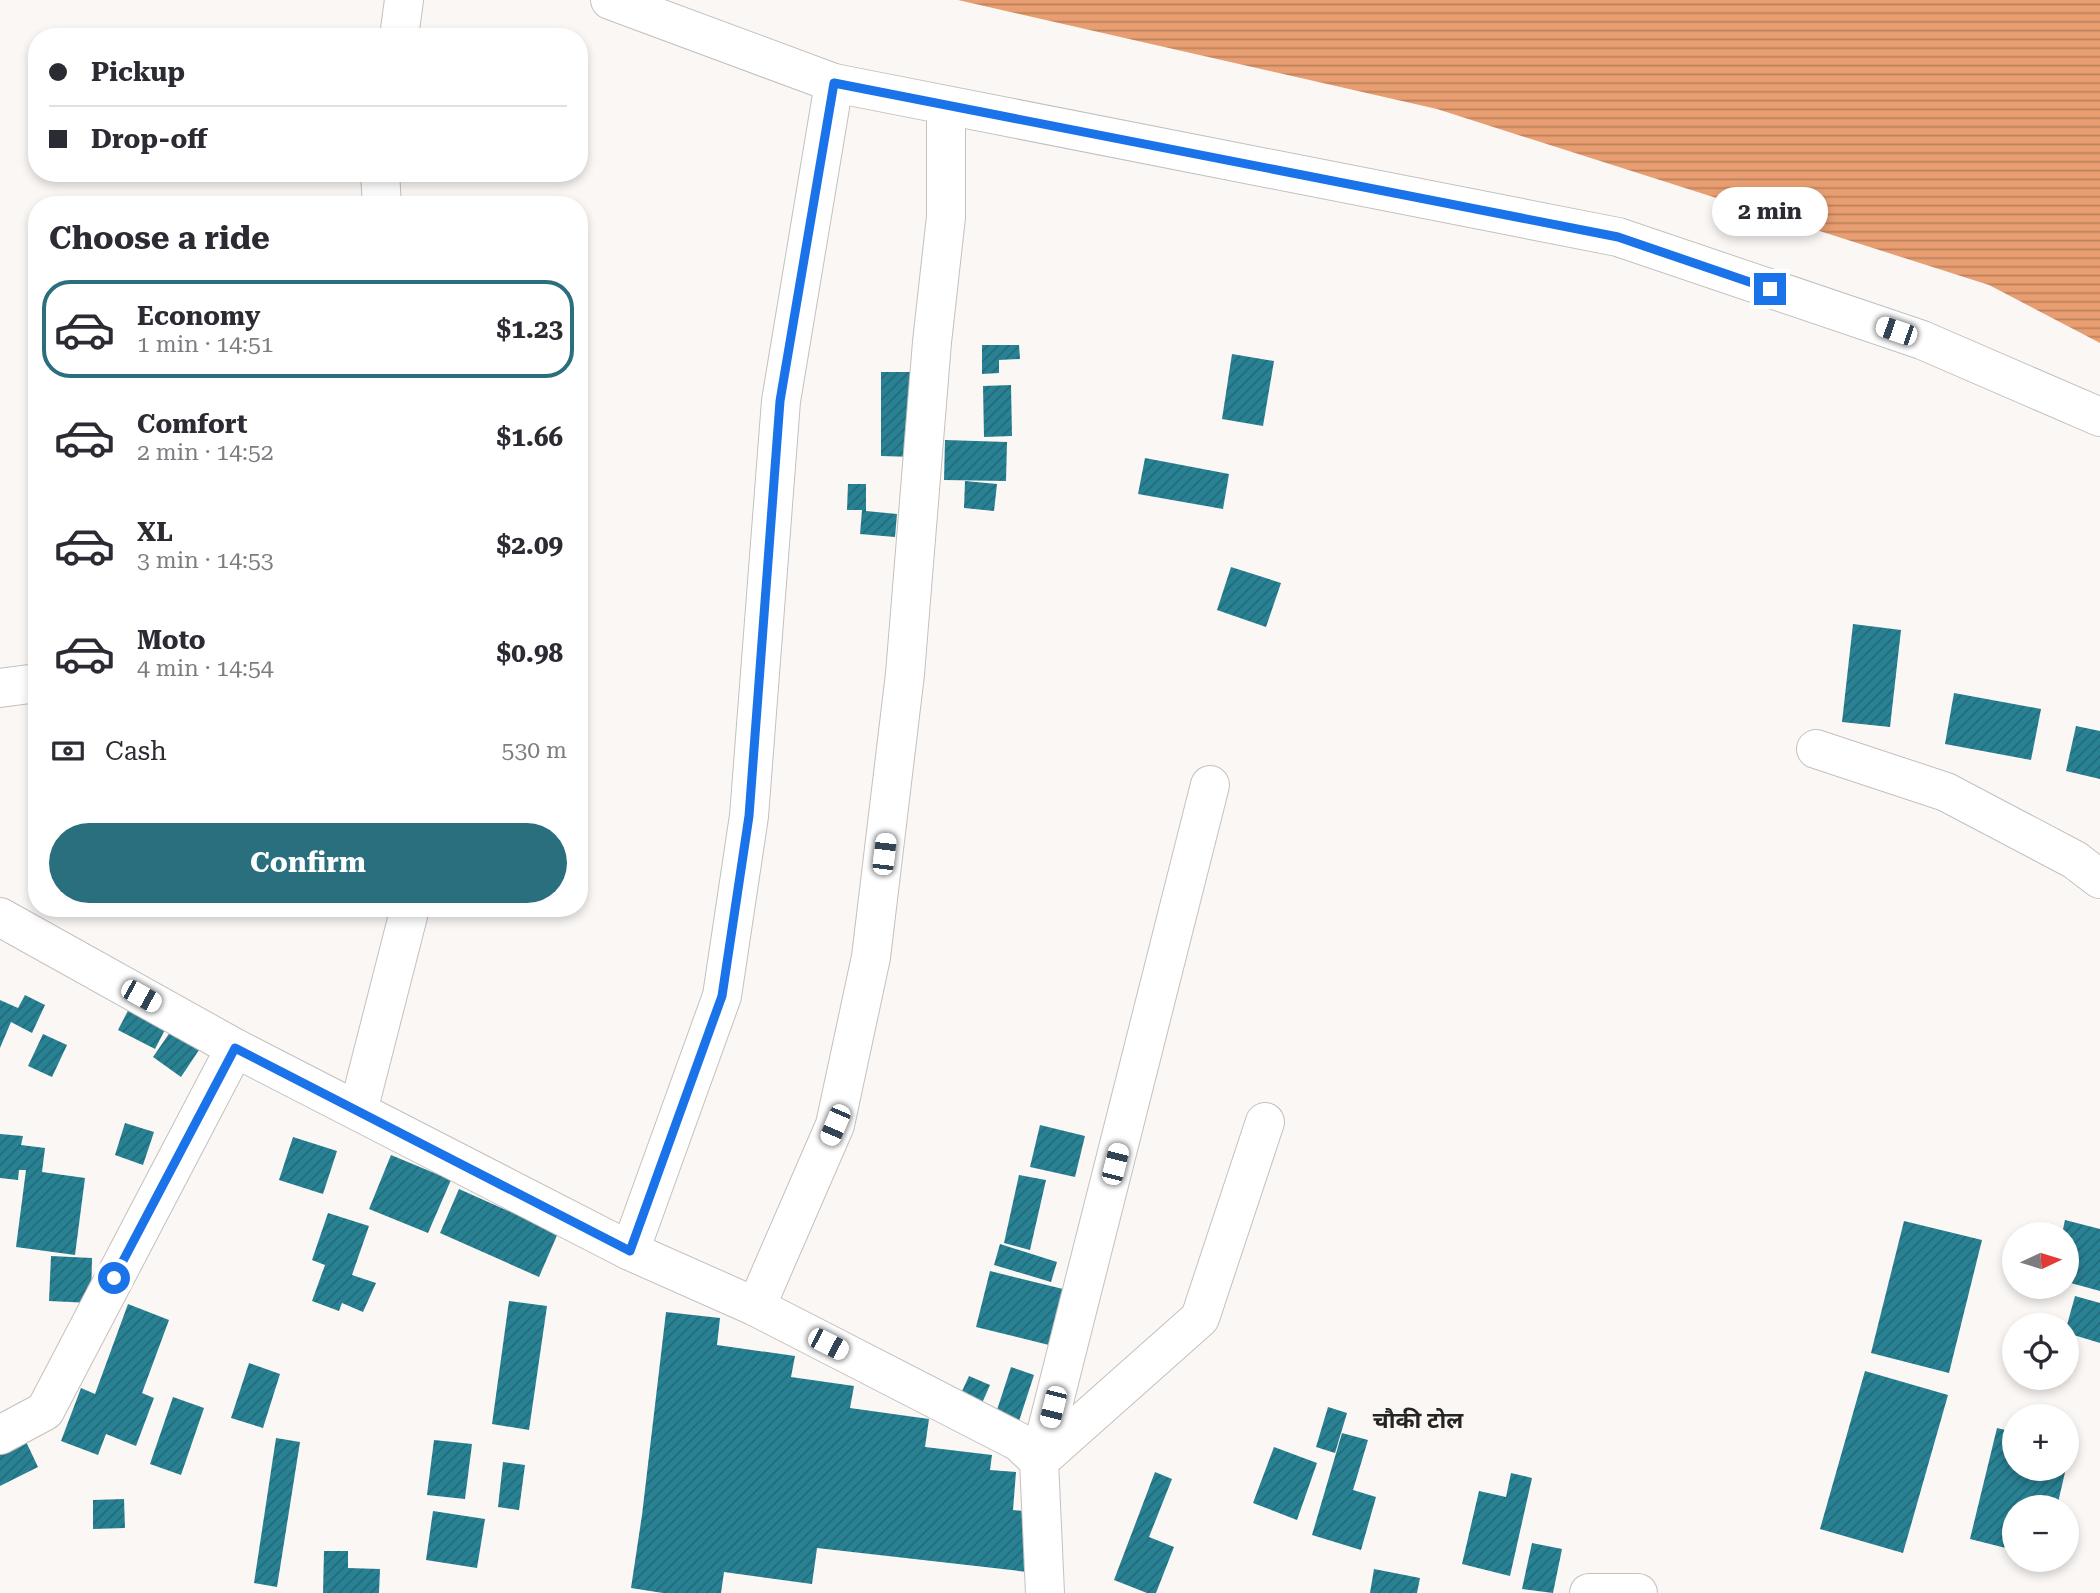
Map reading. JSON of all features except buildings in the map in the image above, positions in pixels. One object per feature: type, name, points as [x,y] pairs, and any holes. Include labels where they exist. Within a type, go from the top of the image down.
[{"type":"street","points":[[399,28],[404,0]]},
{"type":"street","points":[[610,0],[834,83],[1618,237],[1922,340],[2100,417]]},
{"type":"street","points":[[630,1251],[722,996],[749,816],[780,401],[834,83]]},
{"type":"street","points":[[756,1307],[835,1125],[872,957],[905,674],[931,356],[946,217],[946,106]]},
{"type":"street","points":[[0,688],[28,684]]},
{"type":"street","points":[[1816,749],[1946,792],[2075,860],[2100,879]]},
{"type":"street","points":[[1045,1593],[1039,1461],[1210,785]]},
{"type":"street","points":[[0,917],[235,1048],[630,1251],[756,1307],[1019,1443],[1039,1461]]},
{"type":"street","points":[[358,1111],[408,917]]},
{"type":"street","points":[[0,1435],[44,1411],[235,1048]]},
{"type":"street","points":[[1039,1461],[1200,1318],[1265,1122]]},
{"type":"street","points":[[1589,1593],[1638,1593]]},
{"type":"shaded area","points":[[958,0],[2100,0],[2100,343],[1989,285],[1437,109]]},
{"type":"district","name":"चौकी टोल","points":[[1418,1420]]},
{"type":"route","points":[[114,1278],[235,1048],[630,1251],[722,996],[749,816],[780,401],[834,83],[1618,237],[1770,289]]}]
